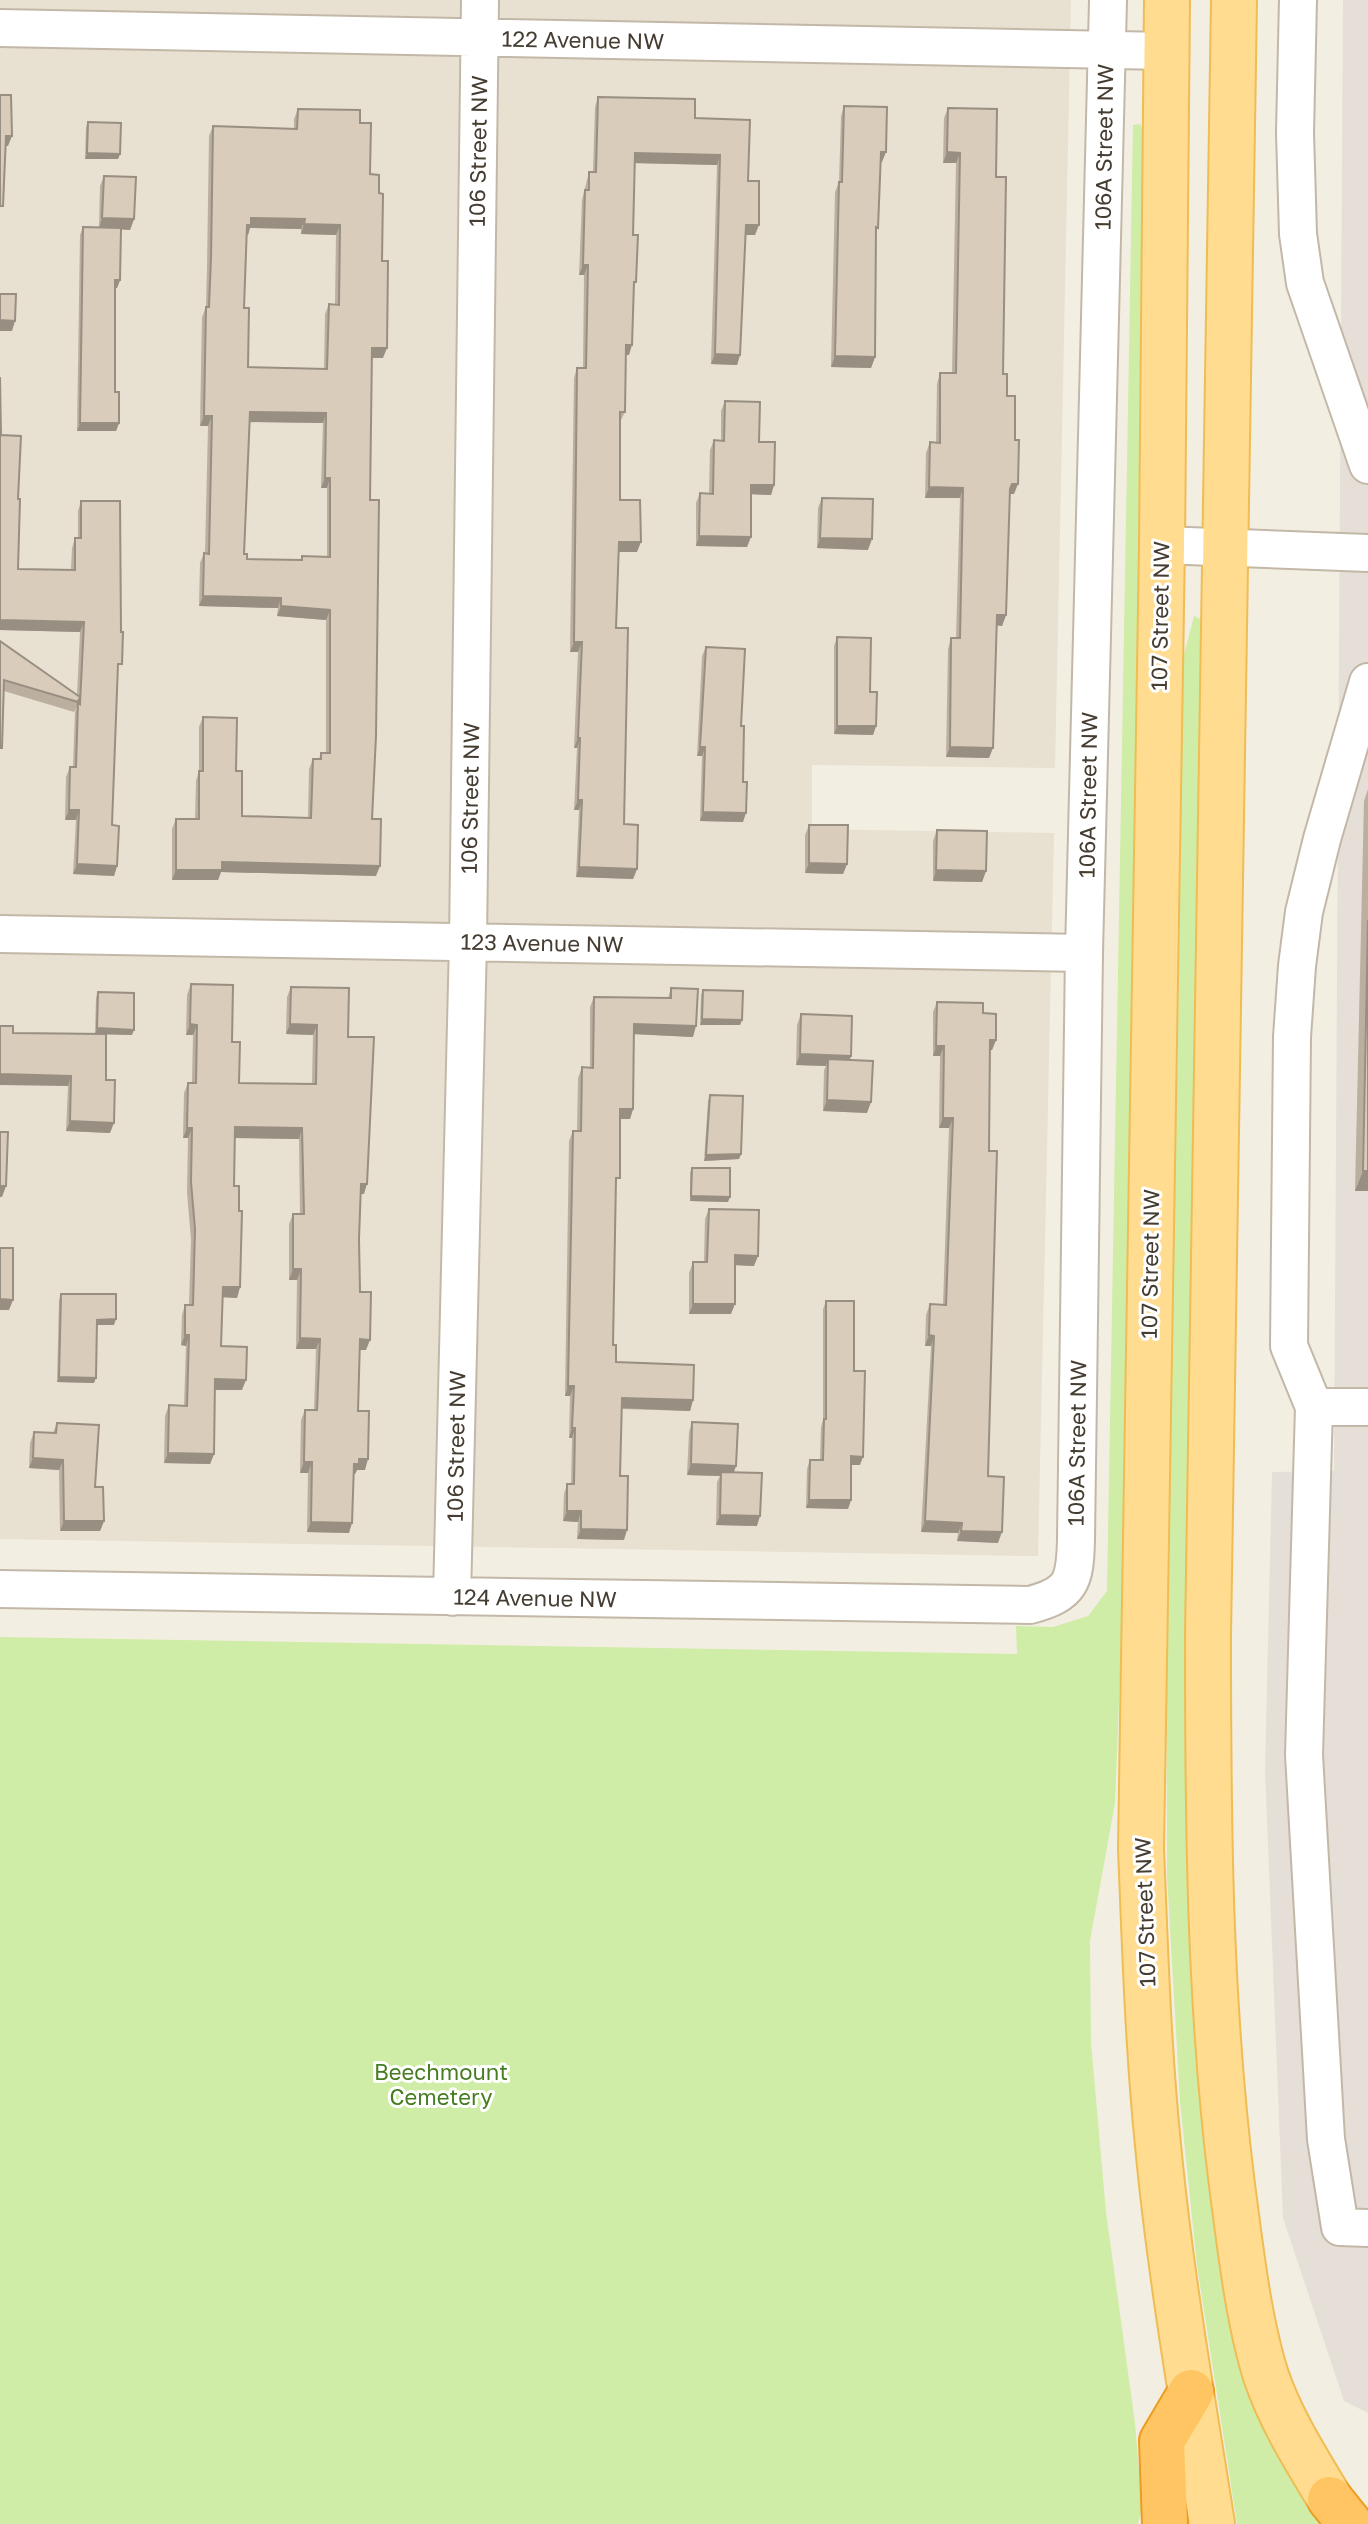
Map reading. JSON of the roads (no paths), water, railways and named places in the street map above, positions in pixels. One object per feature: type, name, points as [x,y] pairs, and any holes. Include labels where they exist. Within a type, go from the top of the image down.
[{"type":"highway","points":[[1165,2524],[1162,2441],[1191,2392]]},
{"type":"main road","name":"107 Street NW","points":[[1167,0],[1162,545],[1141,1848],[1158,2147],[1212,2524]]},
{"type":"main road","points":[[1234,0],[1208,1636],[1212,1950],[1223,2109],[1238,2230],[1266,2376],[1291,2434],[1340,2512]]},
{"type":"street","name":"106 Street NW","points":[[452,1597],[468,942],[480,0]]},
{"type":"street","name":"106A Street NW","points":[[1067,1589],[1075,1571],[1084,953],[1108,0]]},
{"type":"street","points":[[1298,0],[1296,193],[1305,283],[1368,465]]},
{"type":"street","name":"122 Avenue NW","points":[[0,28],[1166,51]]},
{"type":"street","points":[[1162,545],[1368,553]]},
{"type":"street","points":[[1354,2228],[1326,2139],[1304,1742],[1314,1407],[1289,1346],[1292,1037],[1297,966],[1304,912],[1322,839],[1368,682]]},
{"type":"street","name":"123 Avenue NW","points":[[0,934],[1084,953]]},
{"type":"street","points":[[1314,1407],[1368,1407]]},
{"type":"street","name":"124 Avenue NW","points":[[0,1589],[1030,1605],[1049,1600],[1067,1589]]},
{"type":"park label","name":"Beechmount Cemetery","points":[[441,2084]]}]
